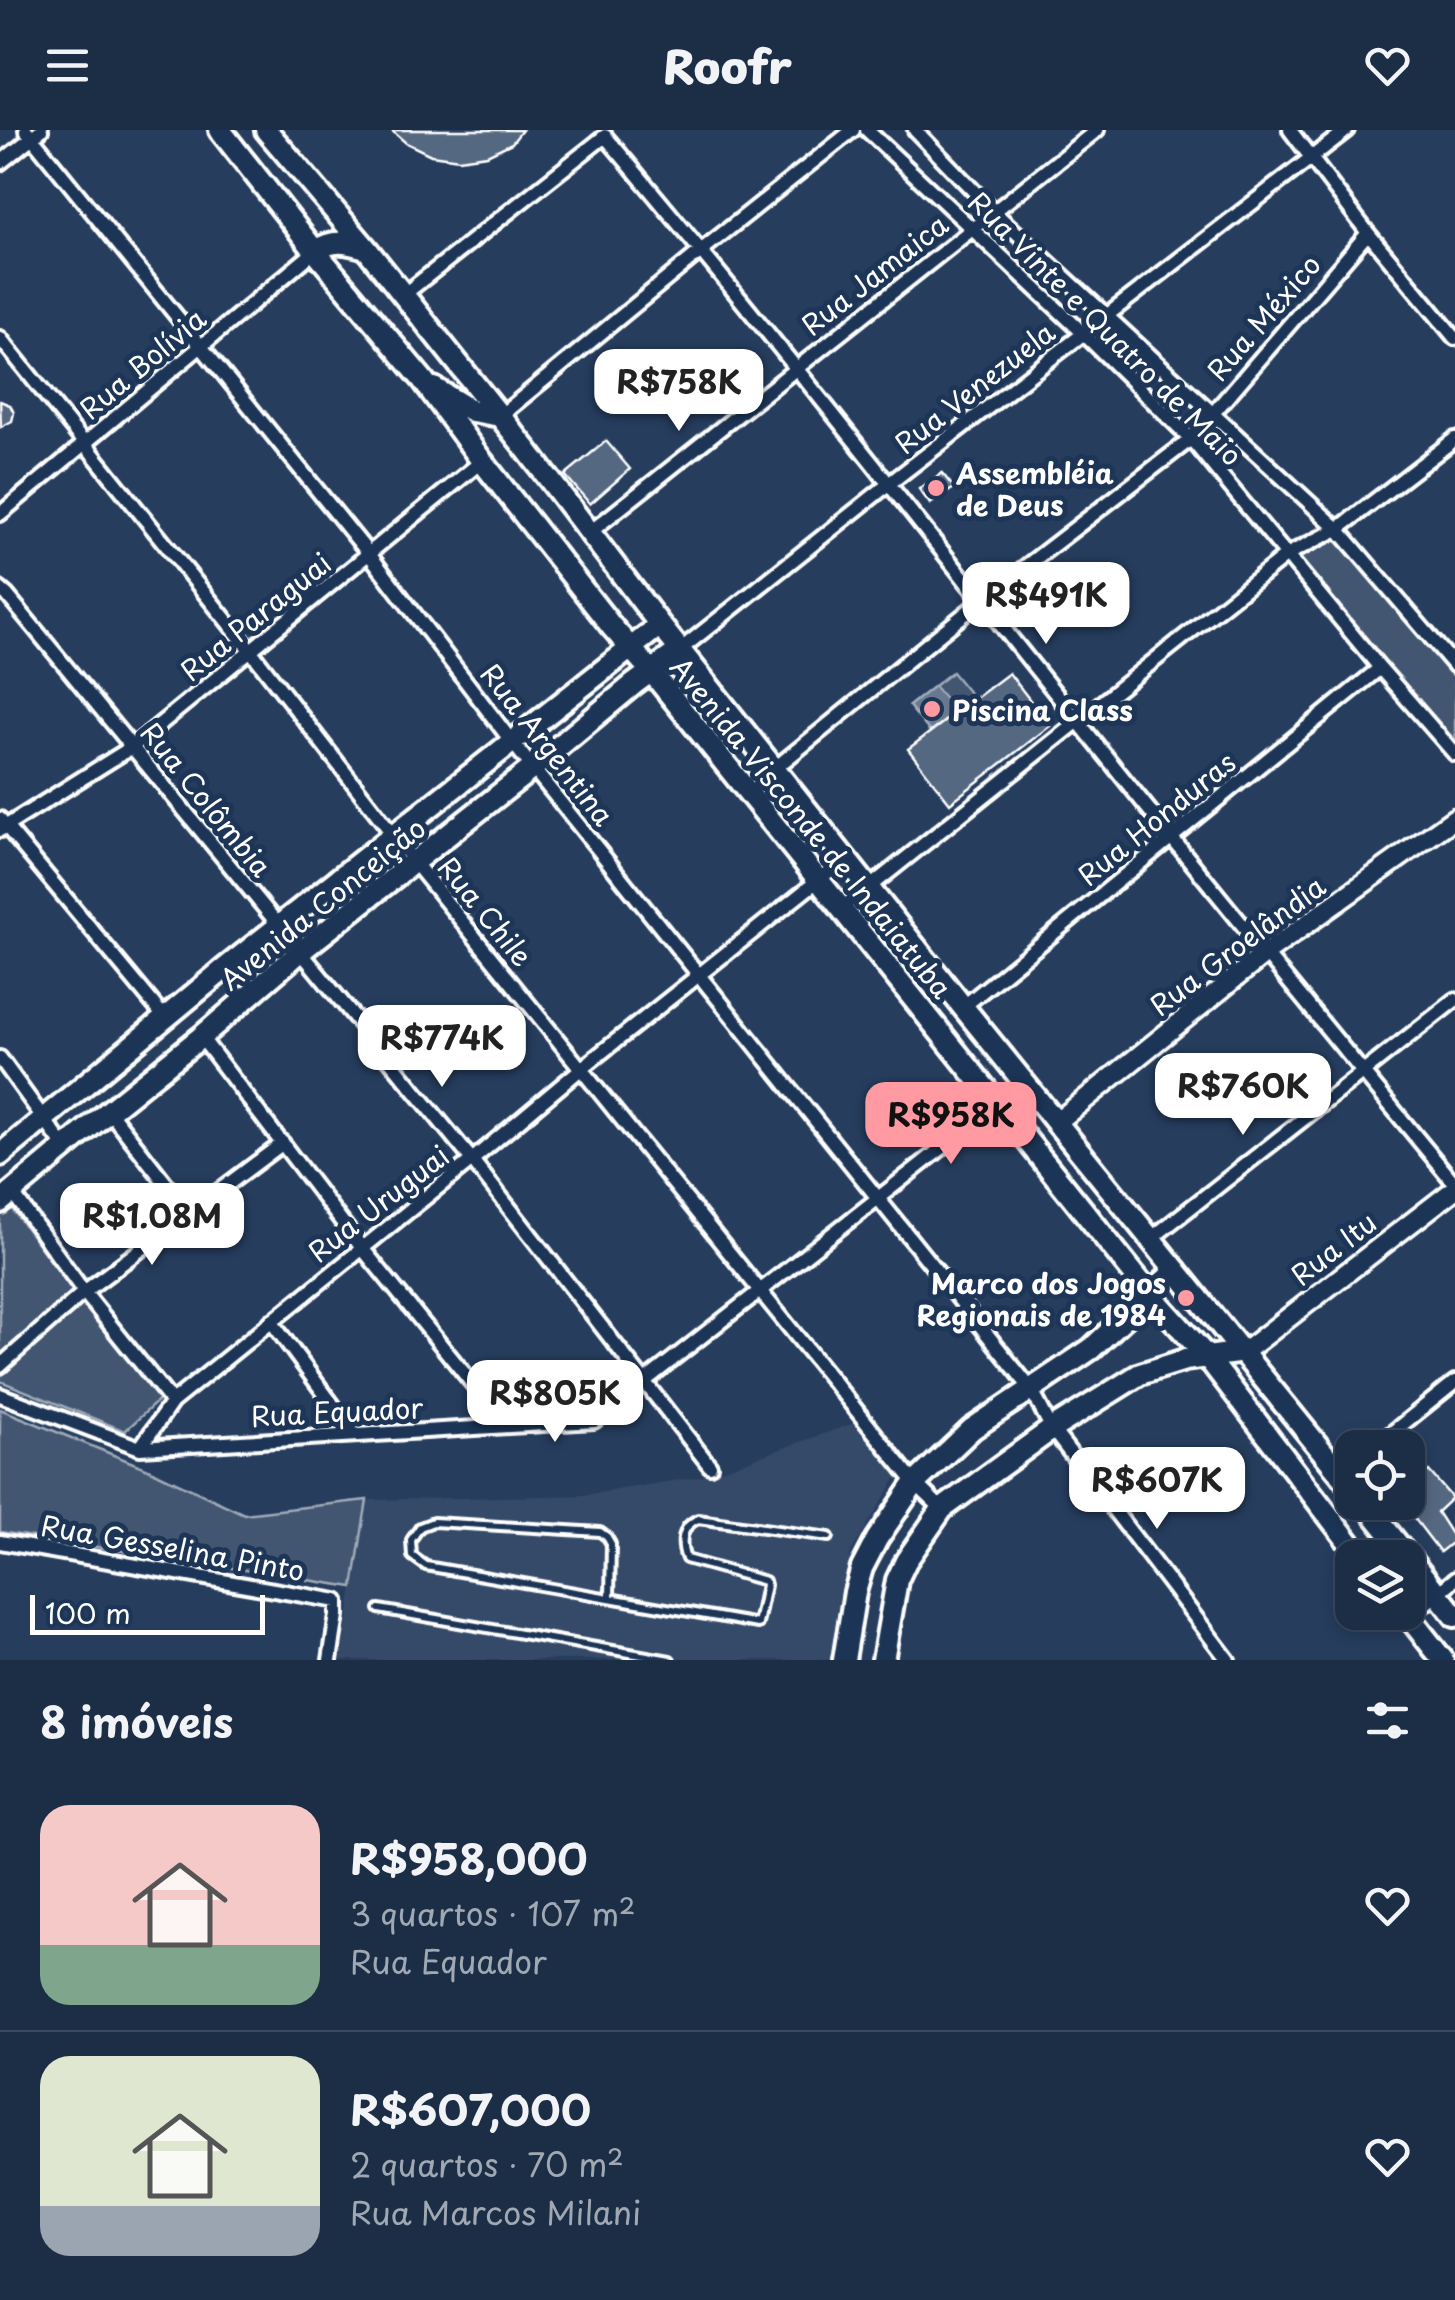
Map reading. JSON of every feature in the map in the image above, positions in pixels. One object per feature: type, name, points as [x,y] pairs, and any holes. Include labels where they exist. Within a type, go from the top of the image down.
[{"type":"main road","name":"Avenida Visconde de Indaiatuba","points":[[220,130],[422,380],[630,648],[1150,1294],[1208,1358],[1348,1540]]},
{"type":"main road","name":"Avenida Visconde de Indaiatuba","points":[[266,130],[500,416],[660,626],[963,1007],[1335,1459]]},
{"type":"main road","points":[[316,250],[337,241],[366,248]]},
{"type":"main road","points":[[422,380],[472,410],[500,416]]},
{"type":"main road","name":"Avenida Conceição","points":[[0,1155],[279,926],[660,626]]},
{"type":"main road","name":"Avenida Conceição","points":[[6,1197],[301,951],[680,650]]},
{"type":"main road","points":[[844,1660],[862,1568],[916,1482],[972,1429],[1092,1349],[1176,1270]]},
{"type":"main road","points":[[883,1660],[898,1580],[942,1509],[1052,1429],[1140,1374],[1185,1360],[1244,1352]]},
{"type":"main road","points":[[1378,1520],[1455,1616]]},
{"type":"main road","points":[[1419,1630],[1444,1660]]},
{"type":"street","points":[[500,416],[854,130]]},
{"type":"street","name":"Rua Vinte e Quatro de Maio","points":[[867,130],[1192,439],[1455,754]]},
{"type":"street","name":"Rua Vinte e Quatro de Maio","points":[[915,130],[994,212],[1338,529],[1455,666]]},
{"type":"street","name":"Rua Jamaica","points":[[590,533],[1097,130]]},
{"type":"street","points":[[1290,130],[1455,338]]},
{"type":"street","name":"Rua Venezuela","points":[[680,650],[1348,130]]},
{"type":"street","points":[[0,163],[33,132]]},
{"type":"street","name":"Rua Argentina","points":[[33,132],[200,347],[370,554],[512,742],[1031,1388],[1052,1429],[1228,1660]]},
{"type":"street","points":[[402,296],[606,136],[1455,1186]]},
{"type":"street","name":"Rua México","points":[[774,769],[982,600],[1192,439],[1368,233]]},
{"type":"street","name":"Rua Bolívia","points":[[0,514],[316,250]]},
{"type":"street","name":"Rua Chile","points":[[0,338],[251,651],[414,863],[916,1482],[942,1509]]},
{"type":"street","points":[[841,908],[1288,554],[1338,529],[1455,439]]},
{"type":"street","name":"Rua Paraguai","points":[[2,825],[132,747],[482,461]]},
{"type":"street","name":"Rua Colômbia","points":[[0,589],[472,1160],[710,1466]]},
{"type":"street","name":"Rua Honduras","points":[[963,1007],[1380,668]]},
{"type":"street","name":"Rua Groelândia","points":[[1057,1122],[1266,952],[1455,818]]},
{"type":"street","points":[[2,825],[165,1018]]},
{"type":"street","name":"Rua Uruguai","points":[[140,1448],[172,1402],[846,858]]},
{"type":"street","points":[[1152,1238],[1455,1000]]},
{"type":"street","points":[[201,1037],[362,1248],[507,1426]]},
{"type":"street","points":[[0,1058],[65,1148]]},
{"type":"street","name":"Rua Equador","points":[[0,1395],[140,1448],[594,1421],[998,1104]]},
{"type":"street","points":[[109,1110],[189,1213]]},
{"type":"street","points":[[0,1366],[84,1292],[284,1143]]},
{"type":"street","name":"Rua Itu","points":[[1244,1352],[1455,1186]]},
{"type":"street","points":[[6,1197],[172,1402]]},
{"type":"street","points":[[271,1321],[355,1436]]},
{"type":"street","points":[[1395,1430],[1455,1382]]},
{"type":"street","name":"Rua Gesselina Pinto","points":[[0,1542],[337,1601],[330,1660]]},
{"type":"street","points":[[1425,1602],[1455,1579]]},
{"type":"lane","points":[[610,1598],[611,1544],[600,1532],[433,1522],[420,1527],[411,1540],[412,1556],[426,1566],[758,1624],[765,1581],[686,1559],[682,1549],[684,1528],[698,1519],[829,1537]]},
{"type":"lane","points":[[379,1610],[670,1660]]},
{"type":"shaded area","points":[[1338,529],[1455,666],[1455,752],[1288,554]]},
{"type":"shaded area","points":[[952,672],[974,699],[956,712],[934,686]]},
{"type":"shaded area","name":"Piscina Class","points":[[934,686],[956,712],[930,732],[909,706]]},
{"type":"shaded area","points":[[11,1208],[79,1299],[161,1398],[125,1431],[0,1381],[0,1216]]},
{"type":"shaded area","points":[[0,1409],[148,1469],[244,1514],[367,1500],[353,1587],[0,1532]]},
{"type":"shaded area","points":[[854,1423],[899,1474],[851,1552],[830,1660],[341,1660],[367,1500],[584,1495],[704,1476]]},
{"type":"building","points":[[391,130],[522,130],[512,143],[487,155],[459,159],[431,155],[406,143]]},
{"type":"building","points":[[0,401],[10,405],[14,413],[12,421],[1,427]]},
{"type":"building","points":[[606,441],[630,469],[590,504],[565,475]]},
{"type":"building","name":"Assembléia de Deus","points":[[942,473],[954,488],[930,504],[919,489]]},
{"type":"building","points":[[1009,673],[1050,726],[950,803],[908,749]]},
{"type":"building","points":[[1429,1471],[1452,1498],[1437,1512],[1455,1540],[1440,1552],[1416,1520],[1425,1520],[1425,1474]]},
{"type":"place","name":"Assembléia de Deus","points":[[936,488]]},
{"type":"place","name":"Piscina Class","points":[[932,709]]},
{"type":"place","name":"Marco dos Jogos Regionais de 1984","points":[[1186,1298]]}]
